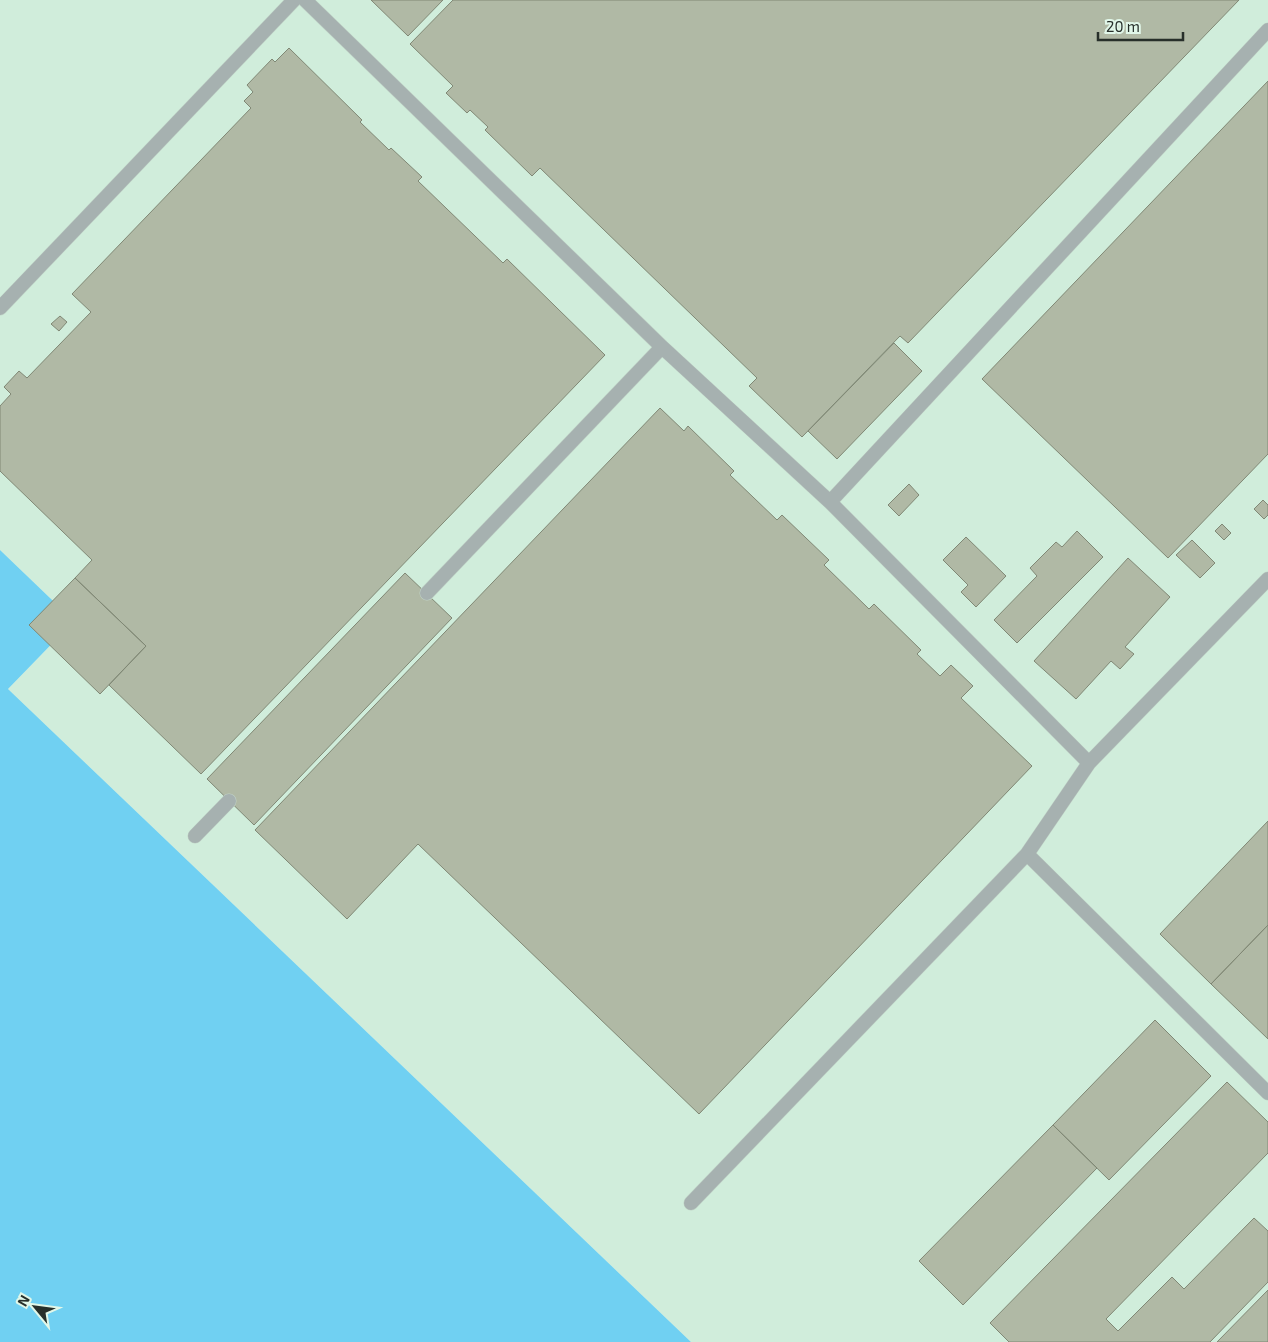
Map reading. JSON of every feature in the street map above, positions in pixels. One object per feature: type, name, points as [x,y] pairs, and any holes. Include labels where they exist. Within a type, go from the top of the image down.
[{"type":"lane","points":[[0,308],[294,0]]},
{"type":"lane","points":[[305,0],[662,347],[830,502],[1090,763]]},
{"type":"lane","points":[[830,502],[1268,30]]},
{"type":"lane","points":[[427,593],[662,347]]},
{"type":"lane","points":[[691,1203],[1027,854],[1090,763],[1268,579]]},
{"type":"lane","points":[[195,836],[229,801]]},
{"type":"lane","points":[[1027,854],[1268,1094]]},
{"type":"shaded area","points":[[0,0],[1268,0],[1268,1342],[691,1342],[8,689],[74,621],[0,550]]},
{"type":"water","points":[[0,550],[74,621],[8,689],[691,1342],[0,1342]]},
{"type":"building","points":[[371,0],[443,0],[408,36]]},
{"type":"building","points":[[453,0],[1239,0],[908,343],[900,336],[802,437],[749,386],[757,378],[540,168],[532,176],[485,130],[488,127],[470,110],[467,113],[446,93],[453,86],[410,44]]},
{"type":"building","points":[[289,48],[362,120],[360,122],[389,150],[391,148],[422,177],[418,181],[503,263],[507,259],[605,355],[201,774],[109,685],[146,646],[75,578],[92,560],[0,471],[0,406],[11,394],[4,387],[19,371],[27,378],[91,312],[72,294],[251,108],[244,101],[253,92],[247,85],[272,59],[275,62]]},
{"type":"building","points":[[1268,81],[1268,454],[1168,558],[982,379]]},
{"type":"building","points":[[60,316],[67,322],[59,331],[51,324]]},
{"type":"building","points":[[894,343],[922,371],[837,459],[808,431]]},
{"type":"building","points":[[660,408],[684,431],[688,426],[734,471],[730,475],[777,520],[782,515],[829,560],[824,565],[869,609],[874,604],[921,650],[917,654],[940,676],[951,665],[973,686],[961,698],[1032,766],[699,1114],[418,844],[347,919],[255,830]]},
{"type":"building","points":[[909,484],[919,495],[899,516],[888,505]]},
{"type":"building","points":[[1263,500],[1268,505],[1268,515],[1264,519],[1254,509]]},
{"type":"building","points":[[1222,524],[1231,533],[1224,540],[1215,531]]},
{"type":"building","points":[[1077,531],[1103,557],[1017,643],[994,620],[1037,576],[1030,568],[1056,542],[1062,547]]},
{"type":"building","points":[[966,537],[1006,576],[976,607],[961,592],[968,585],[943,560]]},
{"type":"building","points":[[1192,540],[1215,563],[1200,578],[1176,555]]},
{"type":"building","points":[[1128,558],[1170,597],[1125,647],[1134,654],[1120,669],[1111,661],[1076,699],[1034,661]]},
{"type":"building","points":[[405,573],[452,618],[254,825],[207,779]]},
{"type":"building","points":[[75,578],[146,646],[100,694],[29,625]]},
{"type":"building","points":[[1268,821],[1268,925],[1211,984],[1160,934]]},
{"type":"building","points":[[1268,925],[1268,1039],[1211,984]]},
{"type":"building","points":[[1155,1020],[1211,1076],[1109,1180],[1053,1125]]},
{"type":"building","points":[[1227,1082],[1268,1122],[1268,1153],[1106,1319],[1118,1331],[1172,1277],[1184,1289],[1254,1218],[1268,1231],[1268,1282],[1210,1342],[1009,1342],[990,1323]]},
{"type":"building","points":[[1053,1125],[1097,1168],[963,1305],[919,1261]]},
{"type":"building","points":[[1268,1290],[1268,1342],[1217,1342]]}]
